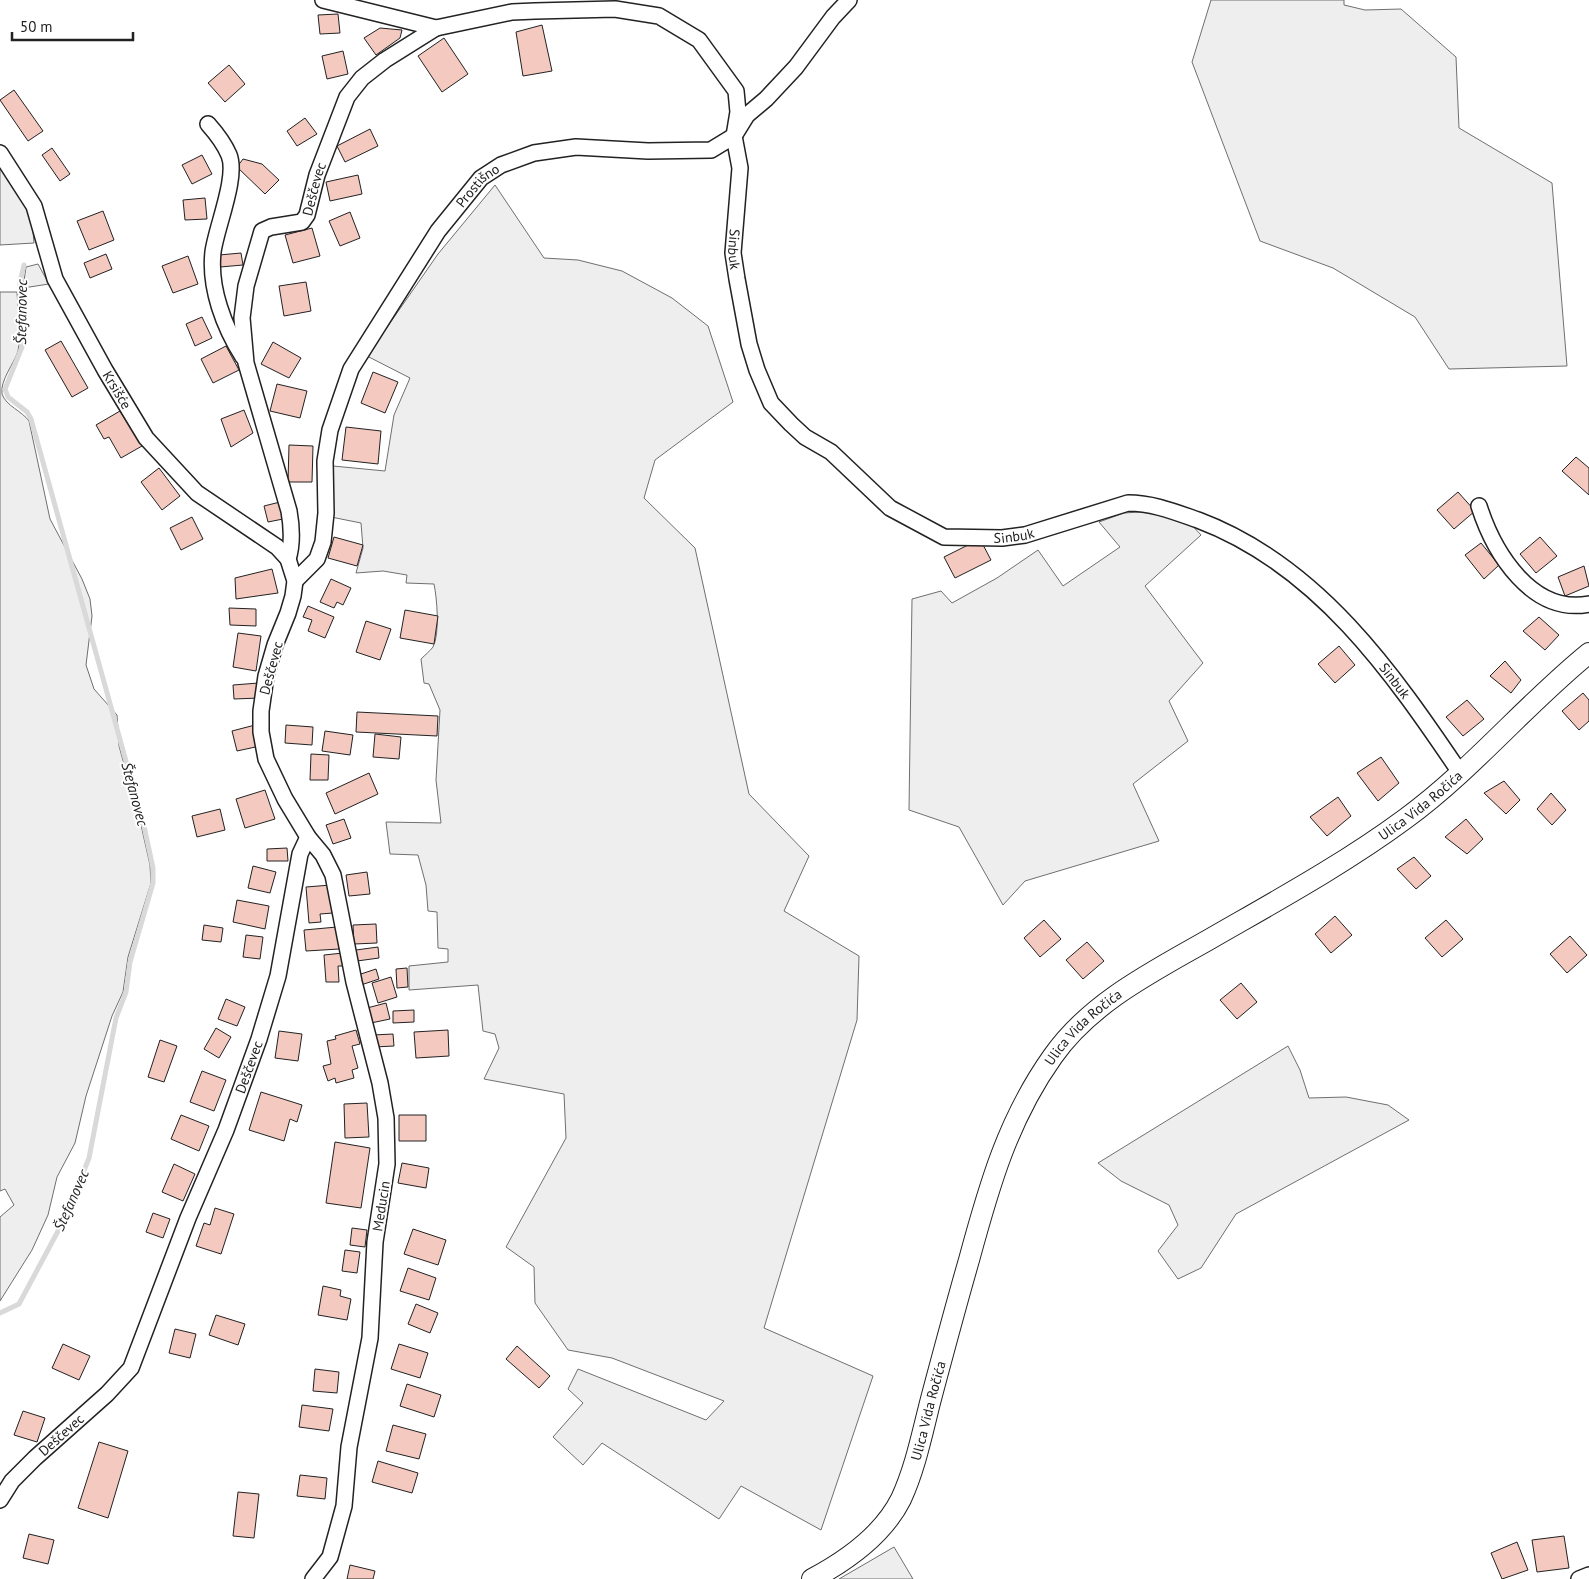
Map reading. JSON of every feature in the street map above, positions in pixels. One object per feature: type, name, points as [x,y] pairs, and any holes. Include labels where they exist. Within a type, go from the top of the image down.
[{"type":"main road","name":"Ulica Vida Ročića","points":[[812,1579],[839,1565],[877,1532],[900,1500],[917,1450],[987,1193],[1021,1105],[1054,1053],[1091,1014],[1137,981],[1301,886],[1405,819],[1461,774],[1553,682],[1589,653]]},
{"type":"street","points":[[323,0],[373,14],[436,28]]},
{"type":"street","name":"Prostišno","points":[[295,581],[317,559],[324,542],[326,453],[339,399],[351,369],[438,231],[481,178],[501,165],[534,152],[576,147],[648,151],[711,150],[734,136],[747,115],[766,99],[796,67],[833,17],[850,0]]},
{"type":"street","name":"Sinbuk","points":[[436,28],[516,6],[615,9],[659,16],[699,40],[725,73],[736,91],[738,112],[734,136],[740,168],[734,253],[749,344],[757,370],[772,403],[798,430],[831,452],[890,508],[944,537],[990,539],[1025,534],[1128,503],[1145,503],[1186,516],[1240,538],[1294,575],[1328,604],[1359,636],[1411,700],[1461,774]]},
{"type":"street","name":"Deščevec","points":[[288,560],[292,527],[289,512],[246,363],[242,318],[246,286],[262,231],[271,227],[302,222],[307,215],[318,175],[347,97],[362,78],[385,60],[436,28]]},
{"type":"street","name":"Deščevec","points":[[208,124],[222,142],[230,157],[230,180],[213,253],[214,284],[225,323],[246,363]]},
{"type":"street","name":"Krsišće","points":[[0,153],[34,206],[55,279],[105,370],[146,438],[197,494],[277,547],[288,560],[295,581]]},
{"type":"street","points":[[1479,506],[1488,532],[1520,578],[1553,604],[1577,607],[1589,604]]},
{"type":"street","name":"Deščevec","points":[[0,1500],[12,1481],[107,1394],[131,1368],[188,1218],[226,1130],[259,1039],[278,976],[300,854],[308,837],[285,799],[266,759],[260,732],[260,710],[266,676],[291,605],[295,581]]},
{"type":"street","name":"Meducin","points":[[308,837],[323,855],[333,875],[354,982],[380,1083],[386,1118],[387,1164],[375,1242],[370,1338],[349,1447],[344,1506],[330,1557],[312,1579]]},
{"type":"street","points":[[1578,1579],[1589,1575]]},
{"type":"shaded area","points":[[1211,0],[1344,0],[1344,5],[1365,10],[1401,9],[1456,57],[1459,128],[1552,183],[1567,366],[1449,369],[1415,317],[1333,268],[1260,241],[1192,62]]},
{"type":"shaded area","points":[[0,162],[31,209],[34,243],[0,245]]},
{"type":"shaded area","points":[[495,185],[544,258],[578,260],[622,271],[672,298],[708,326],[733,402],[655,460],[644,498],[695,548],[749,794],[809,856],[784,911],[859,956],[857,1020],[764,1328],[873,1376],[821,1530],[741,1486],[719,1519],[602,1443],[583,1465],[553,1437],[583,1403],[568,1389],[578,1369],[706,1420],[724,1401],[612,1358],[568,1350],[535,1303],[534,1267],[506,1247],[566,1138],[564,1094],[484,1079],[499,1048],[495,1034],[483,1031],[478,985],[409,990],[409,966],[448,962],[448,949],[438,948],[437,912],[428,911],[426,885],[418,855],[390,854],[386,822],[441,823],[436,780],[440,710],[429,684],[424,683],[421,659],[433,647],[437,634],[435,590],[434,584],[406,583],[407,575],[383,571],[356,573],[363,548],[361,523],[331,517],[333,466],[385,471],[394,415],[410,378],[367,356],[438,254]]},
{"type":"shaded area","points":[[38,264],[49,284],[23,288],[26,267]]},
{"type":"shaded area","points":[[0,292],[17,292],[20,329],[18,351],[3,383],[2,394],[7,402],[29,421],[50,519],[82,579],[90,599],[92,616],[86,665],[94,689],[117,715],[119,746],[141,825],[150,865],[151,883],[128,957],[123,992],[112,1016],[86,1096],[75,1143],[57,1177],[48,1215],[32,1250],[0,1301],[0,1217],[14,1205],[5,1189],[0,1191]]},
{"type":"shaded area","points":[[1153,511],[1188,521],[1201,535],[1145,586],[1203,663],[1169,701],[1188,741],[1133,784],[1159,841],[1025,881],[1003,905],[959,827],[909,810],[912,599],[941,591],[952,603],[997,578],[1038,550],[1063,586],[1120,547],[1099,522],[1124,513]]},
{"type":"shaded area","points":[[1288,1046],[1300,1070],[1309,1098],[1346,1097],[1388,1105],[1409,1120],[1236,1214],[1201,1268],[1178,1279],[1158,1251],[1178,1225],[1169,1205],[1121,1181],[1098,1163]]},
{"type":"shaded area","points":[[894,1547],[913,1579],[839,1579]]},
{"type":"building","points":[[338,14],[340,33],[320,34],[318,15]]},
{"type":"building","points":[[542,25],[552,71],[523,76],[516,32]]},
{"type":"building","points":[[380,28],[402,30],[400,38],[376,55],[364,38]]},
{"type":"building","points":[[444,38],[468,74],[442,92],[418,56]]},
{"type":"building","points":[[343,51],[348,74],[327,79],[322,56]]},
{"type":"building","points":[[229,65],[245,84],[225,102],[208,83]]},
{"type":"building","points":[[14,90],[43,131],[28,141],[0,100]]},
{"type":"building","points":[[305,118],[317,134],[297,146],[287,131]]},
{"type":"building","points":[[370,129],[378,146],[345,162],[337,146]]},
{"type":"building","points":[[52,148],[70,174],[60,181],[42,155]]},
{"type":"building","points":[[202,155],[212,174],[192,184],[182,165]]},
{"type":"building","points":[[243,159],[262,164],[279,180],[265,194],[237,167]]},
{"type":"building","points":[[358,175],[362,194],[330,201],[326,182]]},
{"type":"building","points":[[205,198],[207,219],[185,220],[183,200]]},
{"type":"building","points":[[103,211],[114,240],[89,250],[77,221]]},
{"type":"building","points":[[350,212],[360,238],[340,246],[329,221]]},
{"type":"building","points":[[312,228],[320,256],[293,263],[285,235]]},
{"type":"building","points":[[241,253],[243,265],[220,267],[219,255]]},
{"type":"building","points":[[106,254],[112,269],[90,278],[84,263]]},
{"type":"building","points":[[188,256],[198,284],[173,293],[162,266]]},
{"type":"building","points":[[306,282],[311,311],[284,316],[279,286]]},
{"type":"building","points":[[202,317],[212,338],[195,346],[186,324]]},
{"type":"building","points":[[61,341],[88,388],[72,397],[45,350]]},
{"type":"building","points":[[273,342],[301,358],[289,378],[261,364]]},
{"type":"building","points":[[226,346],[239,370],[213,383],[201,359]]},
{"type":"building","points":[[373,372],[398,382],[385,413],[361,403]]},
{"type":"building","points":[[277,384],[307,391],[300,418],[270,411]]},
{"type":"building","points":[[244,410],[253,433],[231,447],[221,419]]},
{"type":"building","points":[[120,411],[142,446],[121,458],[109,437],[104,439],[96,425]]},
{"type":"building","points":[[346,427],[381,431],[378,464],[342,460]]},
{"type":"building","points":[[289,445],[313,446],[312,482],[288,482]]},
{"type":"building","points":[[1576,457],[1589,468],[1589,495],[1562,471]]},
{"type":"building","points":[[159,468],[180,496],[162,510],[141,482]]},
{"type":"building","points":[[1458,492],[1475,511],[1454,529],[1437,510]]},
{"type":"building","points":[[280,502],[283,519],[268,522],[264,506]]},
{"type":"building","points":[[192,517],[203,539],[181,550],[170,528]]},
{"type":"building","points":[[334,537],[363,545],[357,566],[328,558]]},
{"type":"building","points":[[1540,537],[1557,556],[1536,573],[1520,554]]},
{"type":"building","points":[[980,539],[991,560],[955,578],[944,557]]},
{"type":"building","points":[[1481,543],[1499,565],[1484,579],[1465,555]]},
{"type":"building","points":[[1584,566],[1589,586],[1565,596],[1558,577]]},
{"type":"building","points":[[272,569],[278,593],[236,599],[235,578]]},
{"type":"building","points":[[331,579],[351,588],[343,605],[337,602],[334,608],[320,602]]},
{"type":"building","points":[[308,606],[334,617],[325,638],[308,631],[312,620],[303,617]]},
{"type":"building","points":[[229,608],[256,609],[256,626],[230,625]]},
{"type":"building","points":[[405,610],[438,616],[434,644],[400,638]]},
{"type":"building","points":[[1539,617],[1559,635],[1545,650],[1523,631]]},
{"type":"building","points":[[366,621],[391,629],[380,660],[356,652]]},
{"type":"building","points":[[238,633],[261,636],[256,671],[233,667]]},
{"type":"building","points":[[1339,646],[1355,665],[1335,683],[1318,664]]},
{"type":"building","points":[[1505,661],[1521,680],[1511,693],[1490,676]]},
{"type":"building","points":[[259,683],[260,698],[234,699],[233,685]]},
{"type":"building","points":[[1583,693],[1589,700],[1589,721],[1579,730],[1562,711]]},
{"type":"building","points":[[1467,700],[1484,719],[1463,736],[1446,717]]},
{"type":"building","points":[[357,712],[438,716],[437,736],[356,732]]},
{"type":"building","points":[[255,725],[260,746],[237,751],[232,731]]},
{"type":"building","points":[[286,725],[313,727],[312,745],[285,743]]},
{"type":"building","points":[[325,731],[353,735],[350,755],[322,751]]},
{"type":"building","points":[[375,734],[401,737],[399,759],[373,757]]},
{"type":"building","points":[[311,754],[329,755],[328,780],[310,780]]},
{"type":"building","points":[[1381,757],[1399,783],[1378,801],[1357,773]]},
{"type":"building","points":[[369,773],[378,794],[335,814],[326,793]]},
{"type":"building","points":[[1504,781],[1520,800],[1506,814],[1484,793]]},
{"type":"building","points":[[265,790],[275,819],[245,828],[236,799]]},
{"type":"building","points":[[1551,793],[1566,810],[1552,825],[1537,809]]},
{"type":"building","points":[[1338,797],[1351,816],[1327,836],[1310,817]]},
{"type":"building","points":[[220,809],[225,830],[197,837],[192,816]]},
{"type":"building","points":[[344,819],[351,838],[333,844],[326,825]]},
{"type":"building","points":[[1466,819],[1483,839],[1467,854],[1445,837]]},
{"type":"building","points":[[287,848],[288,861],[267,861],[267,849]]},
{"type":"building","points":[[1414,857],[1431,876],[1416,889],[1397,869]]},
{"type":"building","points":[[253,866],[276,872],[270,893],[248,888]]},
{"type":"building","points":[[367,872],[370,894],[349,896],[346,875]]},
{"type":"building","points":[[331,885],[333,913],[320,914],[321,922],[309,923],[306,887]]},
{"type":"building","points":[[237,900],[269,906],[265,929],[233,922]]},
{"type":"building","points":[[1335,916],[1352,935],[1331,953],[1315,934]]},
{"type":"building","points":[[1044,920],[1061,939],[1040,957],[1024,938]]},
{"type":"building","points":[[1446,920],[1463,939],[1442,957],[1425,938]]},
{"type":"building","points":[[376,924],[377,943],[354,944],[353,925]]},
{"type":"building","points":[[204,925],[223,928],[221,942],[202,940]]},
{"type":"building","points":[[337,927],[339,949],[306,951],[304,930]]},
{"type":"building","points":[[246,935],[263,937],[260,959],[243,957]]},
{"type":"building","points":[[1570,936],[1587,955],[1567,973],[1550,954]]},
{"type":"building","points":[[1087,942],[1104,961],[1083,979],[1066,960]]},
{"type":"building","points":[[378,947],[379,958],[357,961],[356,950]]},
{"type":"building","points":[[343,953],[344,966],[338,966],[339,982],[326,982],[324,955]]},
{"type":"building","points":[[407,968],[408,987],[397,988],[396,969]]},
{"type":"building","points":[[376,969],[379,979],[361,985],[358,975]]},
{"type":"building","points":[[391,977],[397,997],[378,1003],[372,983]]},
{"type":"building","points":[[1241,983],[1257,1002],[1237,1019],[1220,1000]]},
{"type":"building","points":[[226,999],[245,1007],[237,1026],[218,1019]]},
{"type":"building","points":[[386,1003],[390,1019],[371,1023],[367,1008]]},
{"type":"building","points":[[414,1010],[414,1022],[393,1023],[393,1011]]},
{"type":"building","points":[[216,1028],[231,1037],[219,1058],[204,1049]]},
{"type":"building","points":[[356,1030],[360,1044],[352,1046],[358,1068],[352,1070],[354,1078],[336,1083],[335,1078],[328,1081],[323,1066],[331,1064],[327,1041],[336,1039],[335,1036]]},
{"type":"building","points":[[448,1030],[449,1056],[416,1058],[414,1032]]},
{"type":"building","points":[[279,1031],[302,1034],[298,1061],[275,1058]]},
{"type":"building","points":[[393,1034],[394,1046],[374,1047],[373,1035]]},
{"type":"building","points":[[160,1040],[177,1046],[164,1082],[148,1077]]},
{"type":"building","points":[[202,1071],[226,1080],[214,1111],[190,1102]]},
{"type":"building","points":[[261,1092],[302,1105],[297,1122],[290,1119],[284,1141],[249,1130]]},
{"type":"building","points":[[367,1103],[369,1137],[345,1138],[344,1104]]},
{"type":"building","points":[[181,1115],[209,1126],[199,1151],[171,1139]]},
{"type":"building","points":[[399,1115],[426,1115],[426,1141],[399,1141]]},
{"type":"building","points":[[335,1142],[370,1148],[361,1208],[326,1203]]},
{"type":"building","points":[[402,1163],[429,1168],[426,1188],[398,1183]]},
{"type":"building","points":[[174,1164],[195,1174],[183,1201],[162,1192]]},
{"type":"building","points":[[215,1208],[234,1214],[221,1254],[196,1246],[204,1223],[210,1225]]},
{"type":"building","points":[[153,1213],[170,1219],[163,1238],[146,1232]]},
{"type":"building","points":[[352,1228],[367,1230],[365,1247],[350,1245]]},
{"type":"building","points":[[413,1229],[446,1240],[438,1265],[404,1254]]},
{"type":"building","points":[[345,1250],[360,1252],[357,1273],[342,1271]]},
{"type":"building","points":[[408,1268],[436,1278],[429,1300],[400,1291]]},
{"type":"building","points":[[323,1286],[341,1290],[340,1296],[351,1299],[347,1320],[318,1315]]},
{"type":"building","points":[[416,1304],[438,1313],[430,1333],[408,1324]]},
{"type":"building","points":[[216,1315],[245,1324],[238,1345],[209,1335]]},
{"type":"building","points":[[175,1329],[196,1334],[190,1358],[169,1353]]},
{"type":"building","points":[[63,1344],[90,1356],[79,1380],[52,1368]]},
{"type":"building","points":[[399,1344],[428,1353],[420,1378],[391,1369]]},
{"type":"building","points":[[517,1346],[550,1376],[539,1388],[506,1359]]},
{"type":"building","points":[[315,1369],[339,1372],[337,1393],[313,1391]]},
{"type":"building","points":[[407,1384],[441,1395],[434,1417],[400,1406]]},
{"type":"building","points":[[302,1405],[333,1409],[329,1431],[299,1427]]},
{"type":"building","points":[[23,1411],[45,1418],[37,1442],[14,1435]]},
{"type":"building","points":[[393,1425],[426,1434],[419,1459],[386,1451]]},
{"type":"building","points":[[99,1442],[128,1451],[108,1518],[78,1508]]},
{"type":"building","points":[[378,1461],[418,1473],[412,1493],[372,1482]]},
{"type":"building","points":[[300,1475],[327,1478],[325,1499],[297,1496]]},
{"type":"building","points":[[238,1492],[259,1494],[254,1538],[233,1536]]},
{"type":"building","points":[[29,1534],[54,1540],[48,1564],[23,1558]]},
{"type":"building","points":[[1564,1536],[1569,1568],[1537,1572],[1532,1540]]},
{"type":"building","points":[[1517,1542],[1528,1570],[1502,1579],[1491,1553]]},
{"type":"building","points":[[350,1565],[375,1571],[373,1579],[347,1579]]},
{"type":"waterway","name":"Štefanovec","points":[[0,1313],[19,1304],[65,1218],[89,1158],[116,1018],[126,992],[130,962],[153,883],[153,868],[144,826],[31,419],[27,412],[8,397],[5,389],[22,347],[20,282],[24,265]]}]
